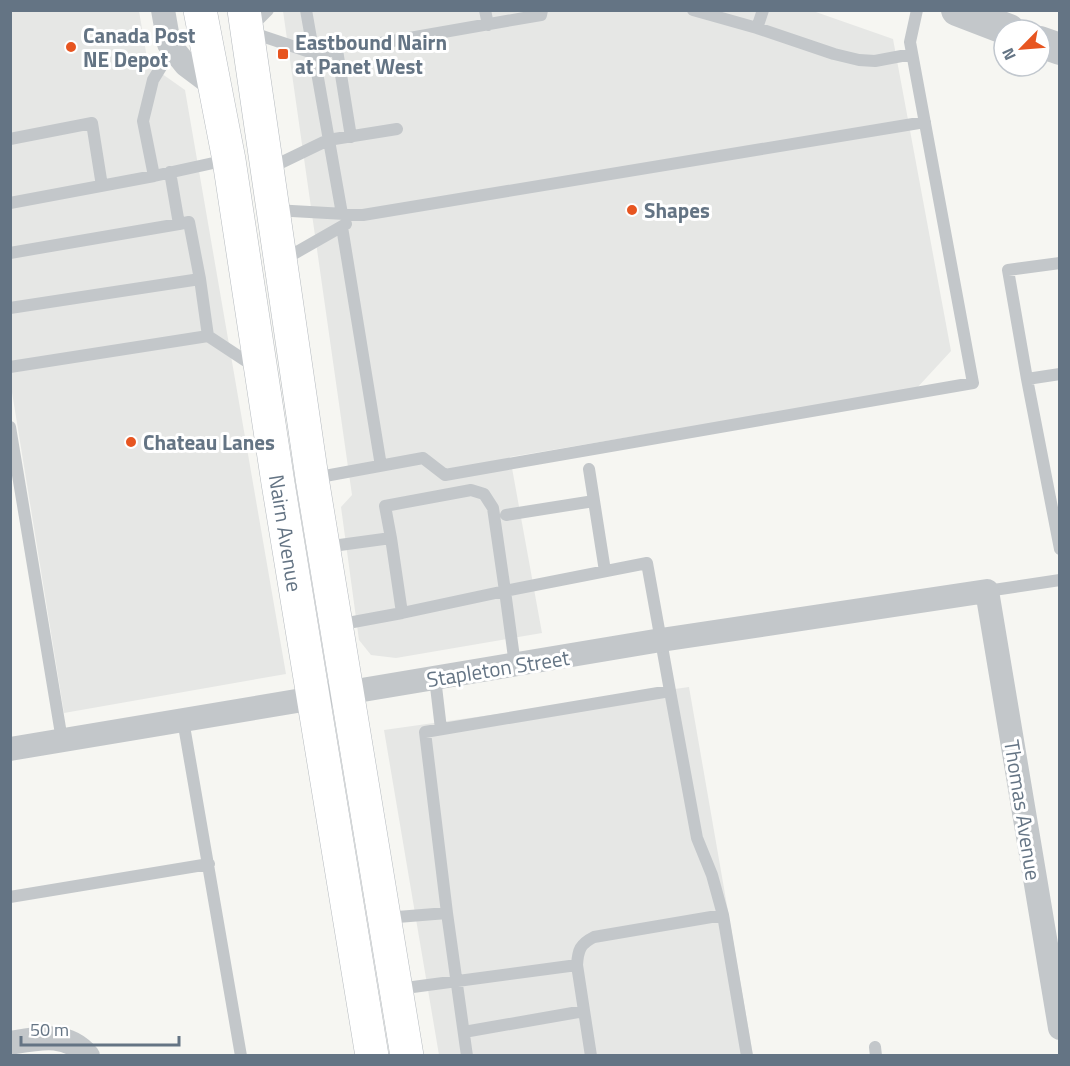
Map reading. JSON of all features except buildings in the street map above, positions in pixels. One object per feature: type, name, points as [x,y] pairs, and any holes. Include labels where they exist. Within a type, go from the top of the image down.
[{"type":"main road","name":"Nairn Avenue","points":[[201,10],[213,86],[229,160],[278,483],[372,1056]]},
{"type":"main road","name":"Nairn Avenue","points":[[253,17],[254,81],[312,478],[407,1056]]},
{"type":"main road","points":[[213,86],[254,81]]},
{"type":"main road","points":[[278,483],[312,478]]},
{"type":"main road","points":[[362,996],[396,990]]},
{"type":"street","points":[[163,10],[172,49],[186,66],[213,86]]},
{"type":"street","points":[[957,10],[992,23]]},
{"type":"street","name":"Stapleton Street","points":[[10,749],[661,640],[987,591]]},
{"type":"street","name":"Thomas Avenue","points":[[987,591],[1059,1028]]},
{"type":"street","points":[[10,1042],[55,1037],[77,1045],[88,1056]]},
{"type":"lane","points":[[306,10],[381,466]]},
{"type":"lane","points":[[485,10],[488,25]]},
{"type":"lane","points":[[381,44],[541,15],[542,10]]},
{"type":"lane","points":[[693,10],[859,60],[875,62],[912,54]]},
{"type":"lane","points":[[757,28],[763,10]]},
{"type":"lane","points":[[312,478],[423,458],[445,475],[973,383],[910,42],[917,10]]},
{"type":"lane","points":[[253,17],[313,53],[337,50],[351,136]]},
{"type":"lane","points":[[154,176],[143,121],[153,81],[172,49]]},
{"type":"lane","points":[[281,261],[342,220],[363,215],[925,122]]},
{"type":"lane","points":[[10,139],[93,123],[102,186]]},
{"type":"lane","points":[[267,170],[328,140],[397,129]]},
{"type":"lane","points":[[10,203],[229,160]]},
{"type":"lane","points":[[170,172],[179,224]]},
{"type":"lane","points":[[273,210],[342,220]]},
{"type":"lane","points":[[10,254],[189,222],[201,279],[208,336]]},
{"type":"lane","points":[[1059,263],[1008,270],[1059,549]]},
{"type":"lane","points":[[10,308],[201,279]]},
{"type":"lane","points":[[10,367],[208,336],[261,372]]},
{"type":"lane","points":[[1027,379],[1059,374]]},
{"type":"lane","points":[[10,427],[62,740]]},
{"type":"lane","points":[[589,469],[605,571]]},
{"type":"lane","points":[[402,613],[385,506],[471,490],[484,494],[493,508],[515,665]]},
{"type":"lane","points":[[506,515],[594,501]]},
{"type":"lane","points":[[323,547],[391,538]]},
{"type":"lane","points":[[336,625],[647,563],[697,838],[712,875],[723,915],[747,1056]]},
{"type":"lane","points":[[987,591],[1059,580]]},
{"type":"lane","points":[[435,678],[441,729]]},
{"type":"lane","points":[[467,1056],[424,732],[670,691]]},
{"type":"lane","points":[[183,720],[241,1056]]},
{"type":"lane","points":[[10,897],[209,864]]},
{"type":"lane","points":[[384,919],[447,913]]},
{"type":"lane","points":[[591,1056],[577,965],[578,951],[582,943],[594,936],[723,915]]},
{"type":"lane","points":[[396,990],[577,965]]},
{"type":"lane","points":[[464,1032],[584,1011]]},
{"type":"shaded area","points":[[10,11],[139,11],[148,64],[185,90],[286,674],[64,713],[11,386]]},
{"type":"shaded area","points":[[283,11],[813,11],[893,39],[951,351],[916,389],[510,457],[542,633],[396,658],[371,655],[359,640],[341,507],[352,495]]},
{"type":"shaded area","points":[[689,687],[753,1055],[439,1055],[384,730]]},
{"type":"place","name":"Canada Post NE Depot","points":[[71,47]]},
{"type":"place","name":"Eastbound Nairn at Panet West","points":[[283,54]]},
{"type":"place","name":"Shapes","points":[[632,210]]},
{"type":"place","name":"Chateau Lanes","points":[[131,442]]}]
